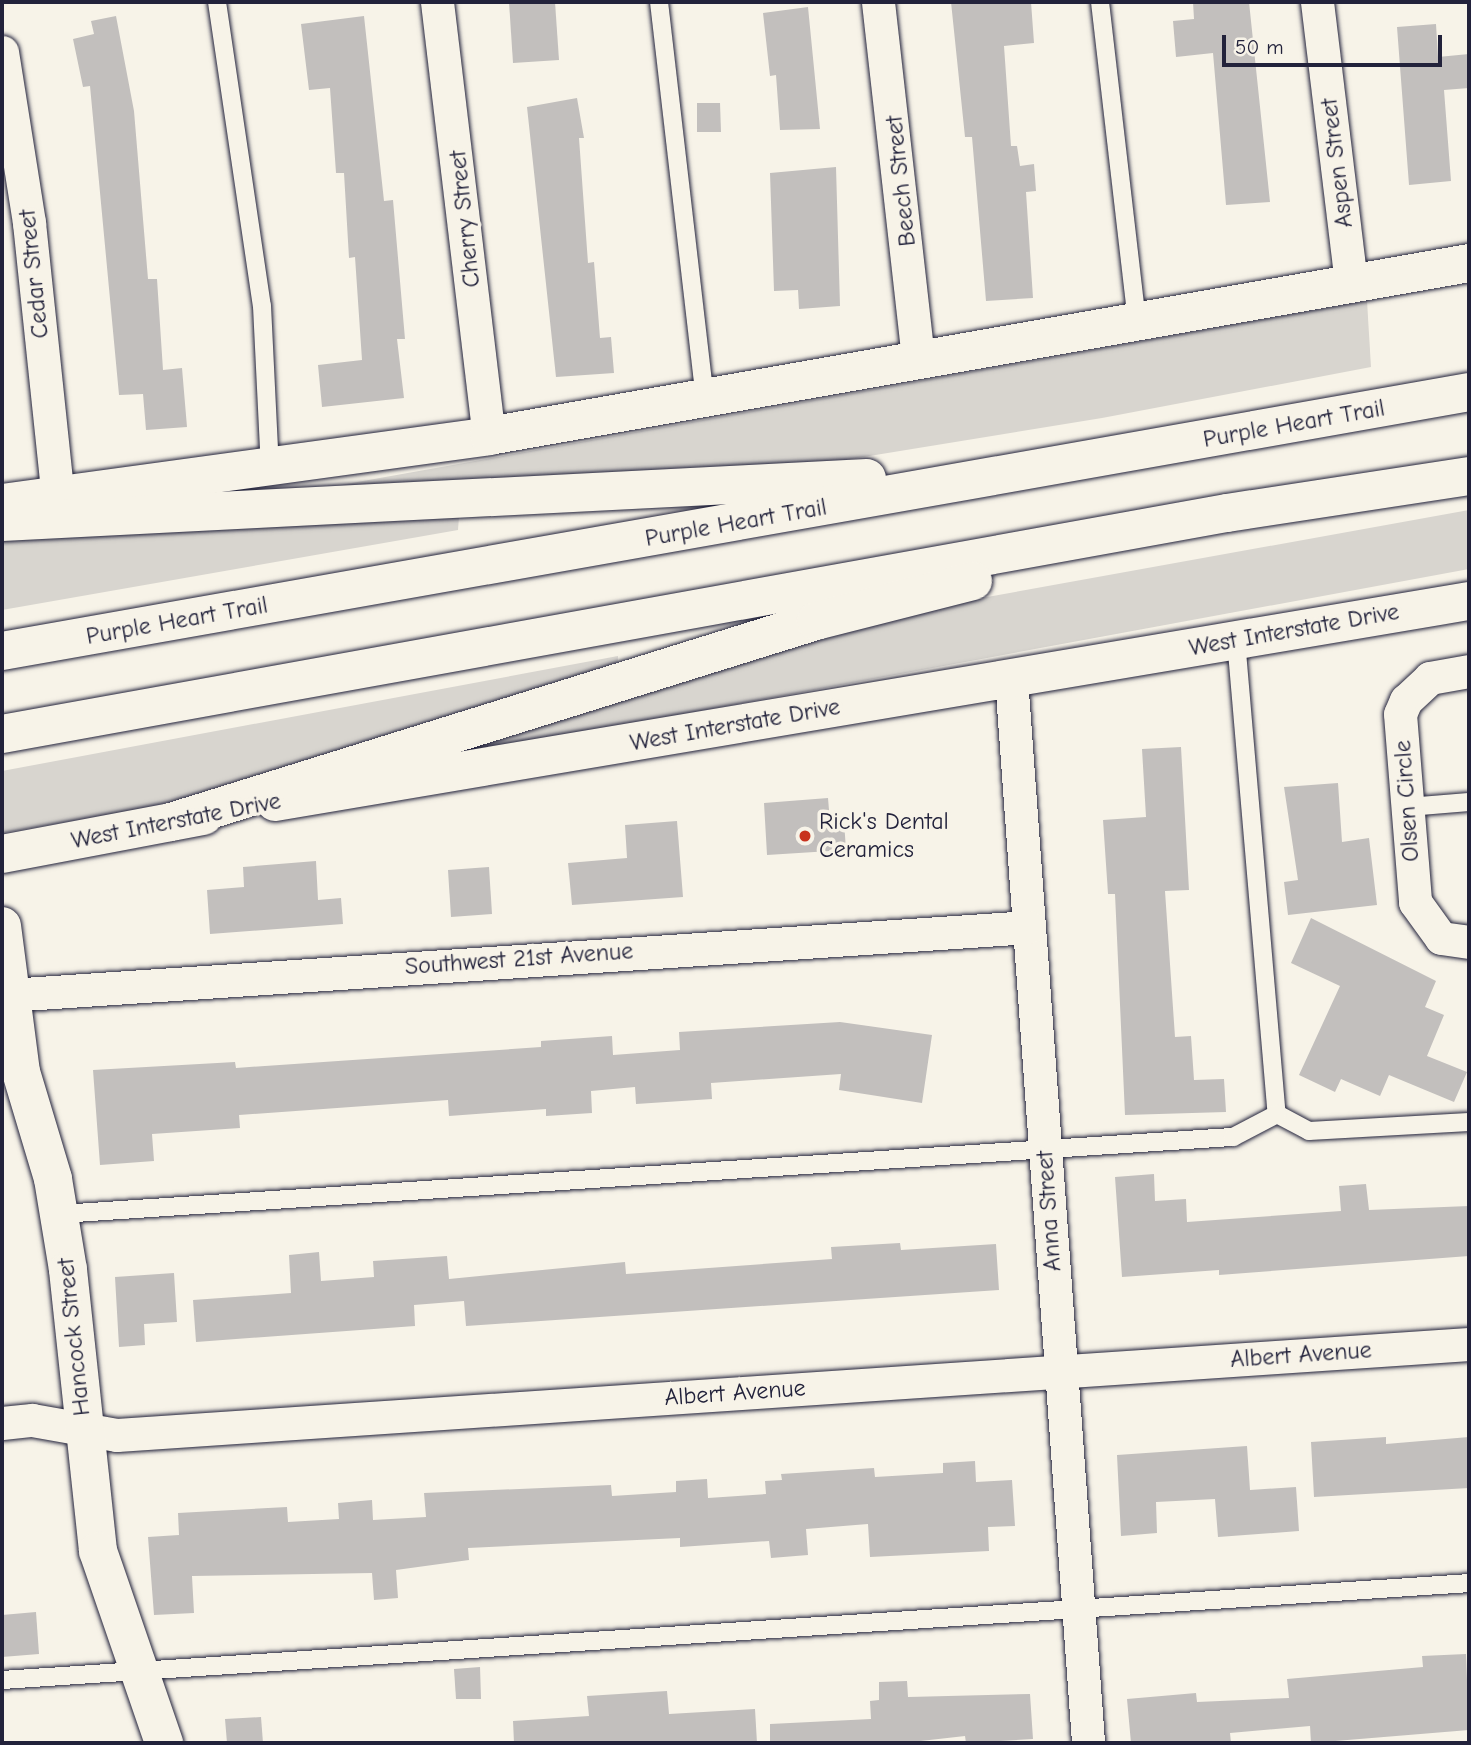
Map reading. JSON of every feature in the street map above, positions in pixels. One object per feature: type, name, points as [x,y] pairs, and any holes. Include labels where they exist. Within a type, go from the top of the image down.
[{"type":"main road","points":[[2,503],[58,498],[489,436],[1469,263]]},
{"type":"main road","name":"Purple Heart Trail","points":[[2,651],[1469,392]]},
{"type":"main road","points":[[2,522],[644,494],[1054,467]]},
{"type":"main road","points":[[2,734],[1227,513],[1469,477]]},
{"type":"main road","points":[[171,822],[816,621],[1227,513]]},
{"type":"main road","name":"West Interstate Drive","points":[[2,854],[171,822],[1469,601]]},
{"type":"main road","name":"Hancock Street","points":[[2,926],[21,1072],[60,1214],[98,1551],[136,1669],[164,1743]]},
{"type":"street","name":"Cherry Street","points":[[437,2],[489,436]]},
{"type":"street","name":"Beech Street","points":[[878,2],[918,361]]},
{"type":"street","name":"Aspen Street","points":[[1317,2],[1351,283]]},
{"type":"street","name":"Cedar Street","points":[[2,52],[29,223],[58,498]]},
{"type":"street","name":"Olsen Circle","points":[[1469,671],[1430,678],[1406,700],[1400,714],[1420,914],[1441,938],[1469,942]]},
{"type":"street","name":"Anna Street","points":[[1011,678],[1088,1743]]},
{"type":"street","name":"Southwest 21st Avenue","points":[[9,995],[1029,927]]},
{"type":"street","name":"Albert Avenue","points":[[2,1423],[32,1420],[117,1435],[1469,1344]]},
{"type":"lane","points":[[217,2],[262,306],[270,468]]},
{"type":"lane","points":[[659,2],[705,399]]},
{"type":"lane","points":[[1100,2],[1137,321]]},
{"type":"lane","points":[[1236,640],[1277,1115]]},
{"type":"lane","points":[[1408,807],[1469,802]]},
{"type":"lane","points":[[1277,1115],[1309,1131],[1469,1122]]},
{"type":"lane","points":[[60,1214],[1233,1137],[1277,1115]]},
{"type":"lane","points":[[2,1680],[136,1669],[1469,1583]]},
{"type":"shaded area","points":[[1367,301],[1371,367],[1102,418],[765,473],[335,486]]},
{"type":"shaded area","points":[[1469,510],[1469,569],[472,753],[469,738],[876,617]]},
{"type":"shaded area","points":[[459,516],[458,530],[2,610],[2,533]]},
{"type":"shaded area","points":[[618,656],[617,671],[194,800],[2,833],[2,771]]},
{"type":"building","points":[[509,2],[555,2],[559,60],[513,63]]},
{"type":"building","points":[[951,2],[1031,2],[1034,43],[1004,46],[1011,146],[1017,146],[1020,166],[1034,164],[1036,191],[1026,192],[1033,298],[986,301],[972,137],[965,137]]},
{"type":"building","points":[[1193,2],[1249,2],[1270,202],[1226,205],[1213,53],[1176,57],[1173,21],[1194,19]]},
{"type":"building","points":[[808,7],[820,129],[780,130],[776,75],[770,76],[763,13]]},
{"type":"building","points":[[116,16],[134,111],[148,279],[157,279],[163,370],[182,368],[187,427],[146,430],[143,394],[119,395],[90,86],[83,87],[73,39],[94,34],[91,21]]},
{"type":"building","points":[[364,16],[384,201],[393,200],[405,339],[397,339],[404,398],[322,407],[318,365],[362,360],[355,257],[349,258],[344,173],[336,173],[330,88],[309,90],[301,24]]},
{"type":"building","points":[[1436,24],[1438,57],[1469,54],[1469,88],[1444,90],[1451,181],[1409,185],[1397,27]]},
{"type":"building","points":[[577,98],[584,138],[579,138],[588,263],[594,262],[600,338],[611,337],[614,373],[556,377],[527,107]]},
{"type":"building","points":[[697,103],[720,103],[721,132],[697,132]]},
{"type":"building","points":[[836,167],[840,306],[799,309],[798,290],[774,291],[770,173]]},
{"type":"building","points":[[1181,747],[1189,890],[1165,891],[1175,1037],[1191,1036],[1194,1080],[1224,1079],[1226,1112],[1125,1115],[1115,894],[1108,894],[1103,820],[1146,817],[1142,749]]},
{"type":"building","points":[[1338,783],[1342,842],[1369,838],[1377,905],[1288,915],[1284,882],[1298,880],[1284,787]]},
{"type":"building","name":"Rick's Dental Ceramics","points":[[828,798],[830,822],[844,821],[846,850],[767,855],[764,803]]},
{"type":"building","points":[[677,821],[683,897],[572,905],[568,863],[627,858],[625,825]]},
{"type":"building","points":[[316,861],[318,900],[341,898],[343,924],[210,934],[207,890],[244,887],[243,867]]},
{"type":"building","points":[[489,867],[492,914],[451,917],[448,870]]},
{"type":"building","points":[[1311,918],[1436,981],[1425,1007],[1444,1015],[1427,1056],[1467,1072],[1454,1102],[1389,1075],[1380,1096],[1341,1079],[1335,1092],[1299,1075],[1340,986],[1291,963]]},
{"type":"building","points":[[840,1022],[932,1035],[922,1103],[839,1090],[841,1074],[711,1083],[712,1099],[636,1104],[635,1087],[591,1091],[592,1113],[546,1116],[546,1109],[449,1116],[448,1100],[239,1115],[240,1128],[152,1134],[154,1161],[100,1165],[93,1070],[235,1062],[236,1068],[541,1047],[541,1041],[612,1036],[613,1055],[680,1050],[679,1032]]},
{"type":"building","points":[[1154,1174],[1155,1201],[1186,1199],[1187,1222],[1341,1211],[1339,1186],[1366,1184],[1369,1210],[1469,1206],[1469,1256],[1219,1275],[1219,1270],[1122,1277],[1115,1177]]},
{"type":"building","points":[[900,1243],[901,1250],[996,1244],[999,1290],[466,1326],[464,1301],[414,1305],[415,1326],[196,1342],[193,1300],[291,1293],[289,1255],[319,1252],[321,1281],[374,1277],[373,1261],[447,1256],[449,1279],[625,1262],[626,1274],[832,1259],[831,1247]]},
{"type":"building","points":[[174,1273],[177,1322],[144,1324],[145,1345],[119,1347],[115,1277]]},
{"type":"building","points":[[1386,1437],[1386,1444],[1469,1437],[1469,1488],[1314,1497],[1311,1442]]},
{"type":"building","points":[[1247,1446],[1250,1490],[1296,1487],[1299,1531],[1218,1537],[1215,1499],[1156,1502],[1157,1533],[1121,1536],[1117,1455]]},
{"type":"building","points":[[975,1461],[976,1482],[1012,1480],[1015,1526],[988,1527],[989,1551],[870,1557],[868,1524],[806,1529],[808,1555],[771,1558],[769,1541],[680,1547],[680,1538],[468,1548],[469,1560],[396,1570],[398,1598],[374,1600],[372,1573],[192,1576],[194,1613],[154,1615],[148,1537],[179,1535],[178,1513],[287,1507],[288,1522],[339,1519],[338,1503],[372,1500],[373,1520],[426,1517],[424,1493],[611,1485],[612,1496],[676,1492],[676,1481],[707,1479],[708,1498],[766,1494],[765,1481],[782,1480],[781,1474],[874,1468],[875,1477],[943,1473],[943,1463]]},
{"type":"building","points":[[36,1612],[39,1654],[2,1657],[2,1615]]},
{"type":"building","points":[[1466,1654],[1469,1730],[1311,1743],[1310,1726],[1230,1733],[1231,1743],[1131,1743],[1127,1699],[1196,1693],[1197,1702],[1289,1698],[1287,1679],[1423,1667],[1422,1656]]},
{"type":"building","points":[[480,1667],[481,1699],[456,1699],[454,1669]]},
{"type":"building","points":[[907,1681],[908,1697],[1030,1694],[1033,1739],[966,1743],[965,1736],[903,1743],[770,1743],[770,1724],[871,1719],[870,1701],[879,1700],[879,1682]]},
{"type":"building","points":[[667,1691],[669,1714],[755,1709],[757,1743],[514,1743],[513,1721],[589,1716],[587,1696]]},
{"type":"building","points":[[261,1717],[263,1743],[227,1743],[225,1719]]},
{"type":"place","name":"Rick's Dental Ceramics","points":[[805,836]]}]
